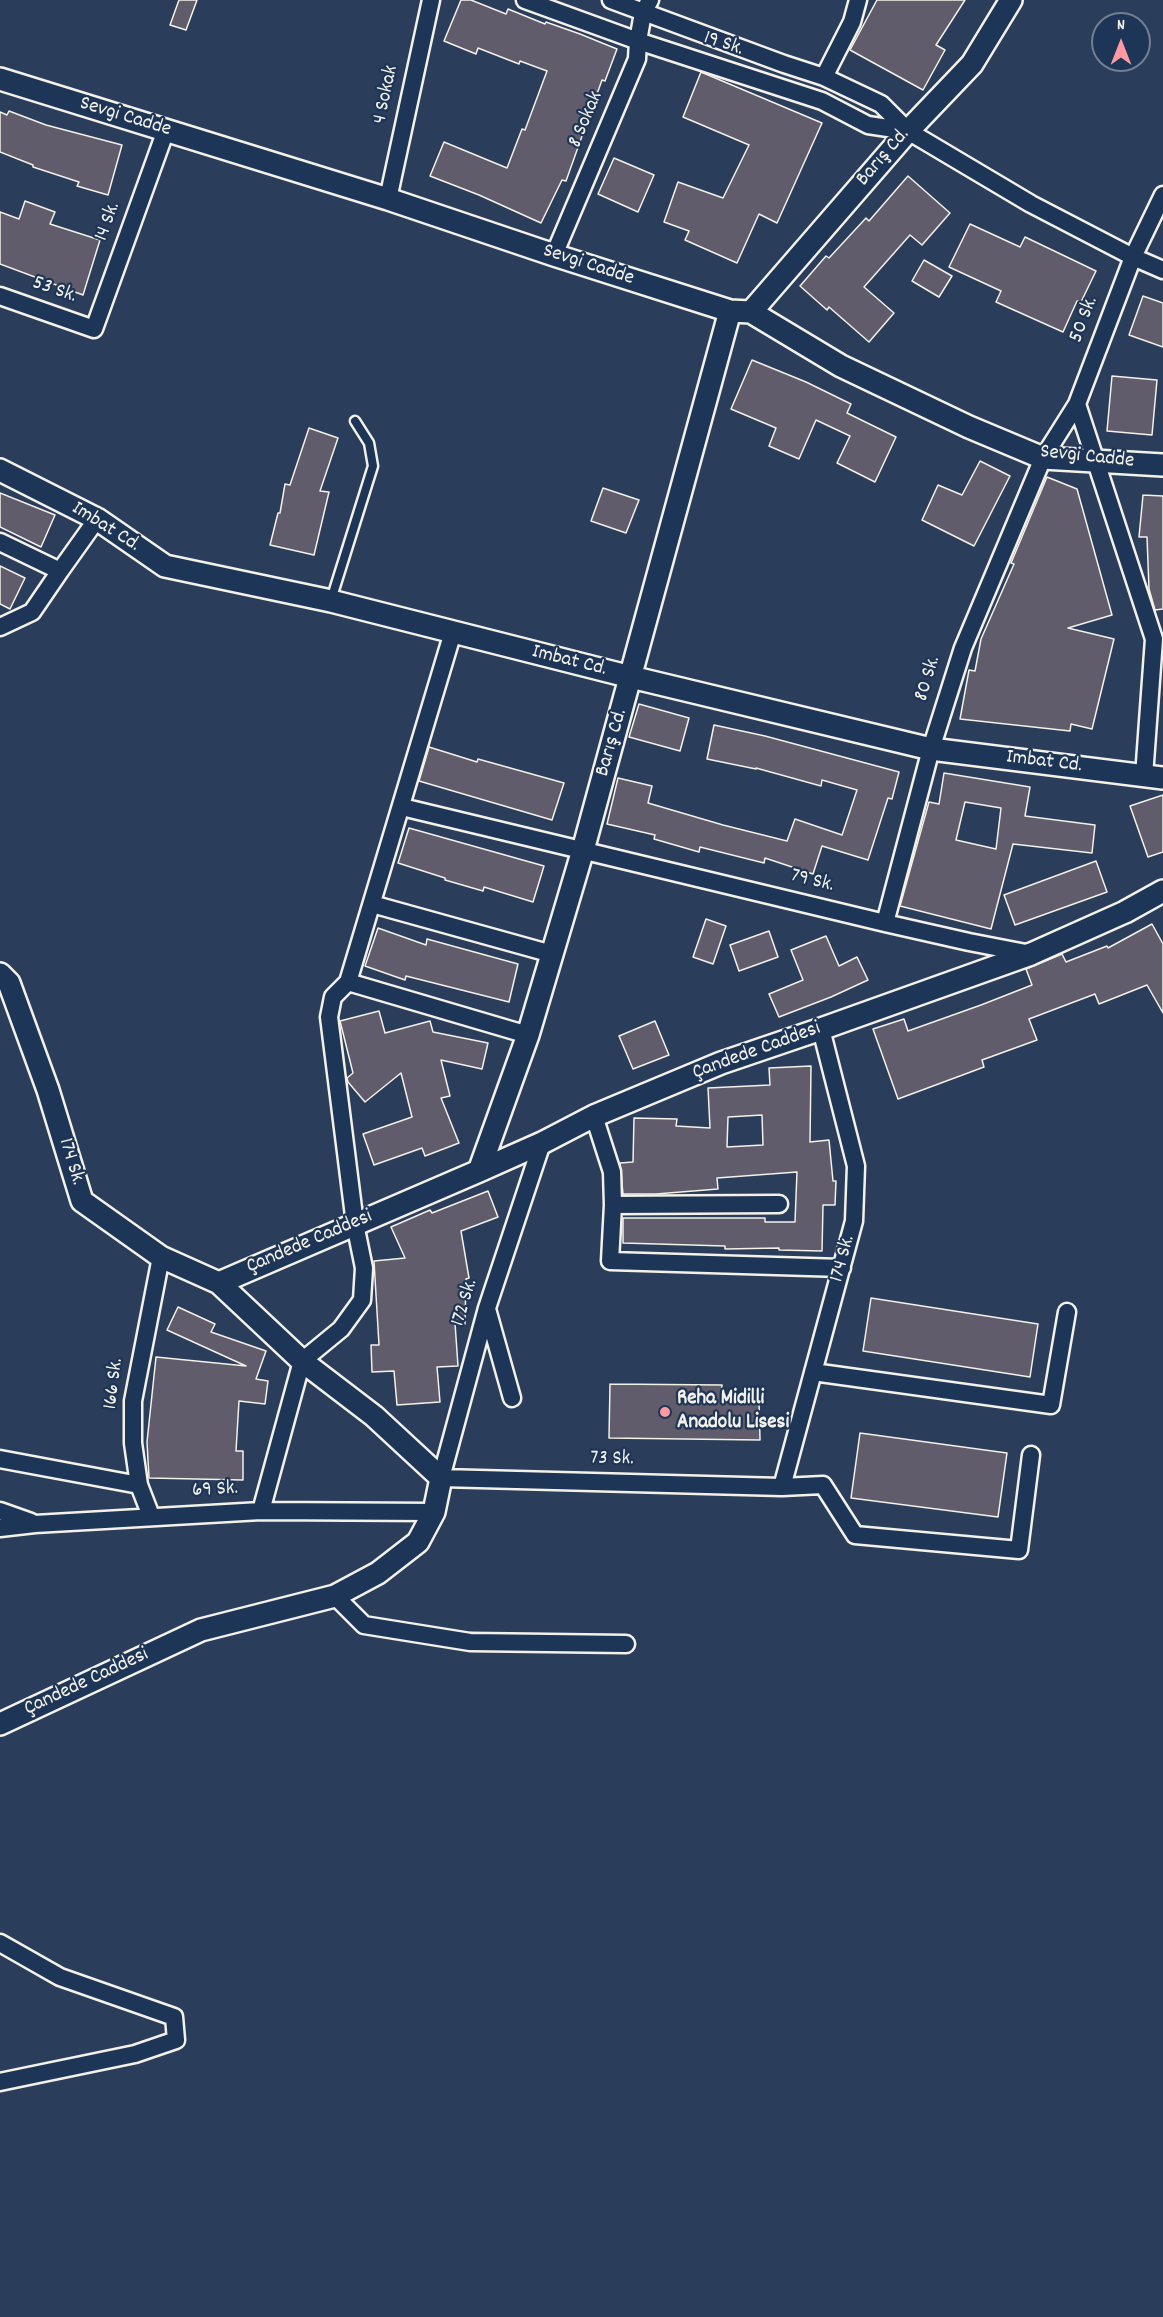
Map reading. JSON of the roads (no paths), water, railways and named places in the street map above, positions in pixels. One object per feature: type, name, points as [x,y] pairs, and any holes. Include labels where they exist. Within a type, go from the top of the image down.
[{"type":"street","name":"4 Sokak","points":[[388,199],[430,0]]},
{"type":"street","name":"19 Sk.","points":[[525,0],[638,41],[822,100],[868,125],[908,130]]},
{"type":"street","name":"19 Sk.","points":[[611,0],[647,7],[824,77],[881,104],[908,130],[1031,204],[1163,270]]},
{"type":"street","points":[[824,77],[852,22],[858,0]]},
{"type":"street","name":"Barış Cd.","points":[[480,1171],[528,1035],[631,677],[741,312],[908,130],[972,64],[1011,0]]},
{"type":"street","name":"8 Sokak","points":[[554,255],[637,59],[638,41],[647,7]]},
{"type":"street","name":"Sevgi Cadde","points":[[0,79],[388,199],[554,255],[741,312],[841,366],[969,427],[1043,458],[1163,465]]},
{"type":"street","name":"14 Sk.","points":[[94,328],[166,130]]},
{"type":"street","name":"50 Sk.","points":[[1043,458],[1077,404],[1133,257],[1163,195]]},
{"type":"street","name":"53 Sk.","points":[[0,296],[94,328]]},
{"type":"street","points":[[1077,404],[1158,639],[1153,777]]},
{"type":"street","name":"80 Sk.","points":[[885,923],[931,749],[963,648],[1043,458]]},
{"type":"street","name":"Imbat Cd.","points":[[0,470],[97,519],[165,566],[331,601],[631,677],[931,749],[1153,777]]},
{"type":"street","points":[[0,627],[32,612],[97,519]]},
{"type":"street","points":[[0,542],[60,571]]},
{"type":"street","points":[[261,1511],[302,1361],[341,1329],[362,1300],[364,1268],[354,1224],[328,1017],[333,997],[348,982],[453,633]]},
{"type":"street","name":"79 Sk.","points":[[402,807],[885,923],[1031,954]]},
{"type":"street","name":"Çandede Caddesi","points":[[0,1724],[201,1630],[335,1596],[378,1573],[418,1542],[434,1512],[441,1478],[374,1416],[302,1361],[219,1283],[480,1171],[594,1116],[721,1063],[1031,954],[1125,912],[1163,891]]},
{"type":"street","points":[[372,904],[552,954]]},
{"type":"street","name":"174 Sk.","points":[[0,974],[9,983],[48,1090],[82,1201],[161,1257],[219,1283]]},
{"type":"street","points":[[348,982],[528,1035]]},
{"type":"street","name":"174 Sk.","points":[[782,1487],[854,1221],[856,1166],[821,1029]]},
{"type":"street","points":[[594,1116],[612,1172],[610,1261],[842,1268]]},
{"type":"street","name":"172 Sk.","points":[[441,1478],[487,1308],[542,1143]]},
{"type":"street","points":[[613,1205],[779,1204]]},
{"type":"street","name":"166 Sk.","points":[[151,1516],[139,1485],[133,1443],[133,1401],[161,1257]]},
{"type":"street","points":[[487,1308],[512,1398]]},
{"type":"street","points":[[813,1372],[1051,1405],[1067,1312]]},
{"type":"street","name":"73 Sk.","points":[[441,1478],[782,1487],[823,1485],[855,1535],[1018,1550],[1031,1455]]},
{"type":"street","points":[[0,1459],[139,1485]]},
{"type":"street","points":[[0,1510],[35,1524]]},
{"type":"street","name":"69 Sk.","points":[[0,1528],[151,1516],[261,1511],[434,1512]]},
{"type":"street","points":[[335,1596],[364,1625],[470,1642],[626,1644]]},
{"type":"street","points":[[0,1943],[60,1977],[174,2017],[176,2040],[135,2054],[0,2082]]},
{"type":"lane","points":[[331,601],[373,466],[369,443],[356,421]]},
{"type":"place","name":"Reha Midilli Anadolu Lisesi","points":[[665,1412]]}]
